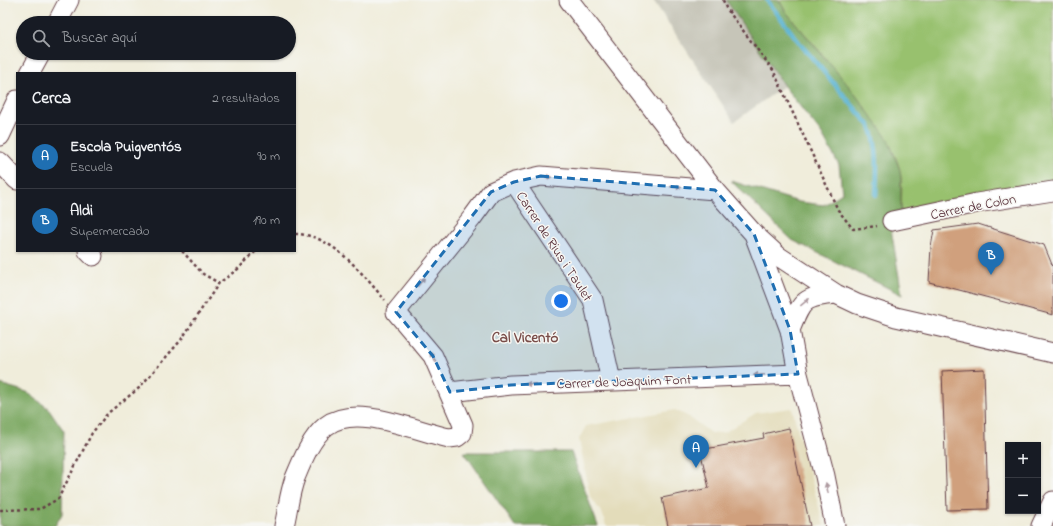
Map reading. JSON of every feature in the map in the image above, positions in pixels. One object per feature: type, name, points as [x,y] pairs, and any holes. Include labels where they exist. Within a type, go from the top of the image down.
[{"type":"street","points":[[61,16],[69,0]]},
{"type":"street","points":[[569,0],[715,190],[754,234],[778,256],[836,294],[857,304],[896,317],[1053,353]]},
{"type":"street","points":[[31,72],[37,60]]},
{"type":"street","points":[[0,136],[16,102]]},
{"type":"street","points":[[0,162],[16,179]]},
{"type":"street","points":[[284,526],[295,479],[312,442],[326,426],[348,417],[366,417],[442,437],[454,438],[462,433],[463,425],[450,392],[433,356],[396,312],[472,218],[491,192],[514,182],[541,176],[715,190]]},
{"type":"street","name":"Carrer de Rius i Taulet","points":[[514,182],[593,300],[611,381]]},
{"type":"street","name":"Carrer de Colon","points":[[892,221],[977,203],[1053,191]]},
{"type":"street","points":[[754,234],[790,330],[798,374],[825,476],[835,526]]},
{"type":"street","points":[[790,330],[803,302],[815,296],[836,294]]},
{"type":"street","name":"Carrer de Joaquim Font","points":[[450,392],[511,385],[798,374]]},
{"type":"street","points":[[1041,526],[1053,500]]},
{"type":"path","points":[[723,0],[726,8],[773,70],[838,210],[853,229],[866,229],[892,221]]},
{"type":"path","points":[[296,234],[316,238],[335,248],[396,312]]},
{"type":"path","points":[[183,252],[203,274],[219,283]]},
{"type":"path","points":[[0,510],[40,509],[58,499],[92,433],[108,413],[139,388],[181,340],[219,283],[238,269],[255,252]]},
{"type":"highlighted area","points":[[541,176],[715,190],[754,234],[790,330],[798,374],[511,385],[450,392],[433,356],[396,312],[491,192],[514,182]]},
{"type":"shaded area","points":[[653,0],[726,0],[784,86],[734,122]]},
{"type":"shaded area","points":[[792,408],[824,526],[606,526],[603,515],[590,496],[579,439],[586,426],[675,410],[689,417],[712,434],[725,432],[756,413]]},
{"type":"green space","points":[[726,0],[779,0],[786,12],[852,90],[888,139],[900,170],[901,181],[901,214],[889,216],[902,295],[792,240],[731,181],[799,202],[824,205],[842,193],[839,165],[821,133],[784,86]]},
{"type":"green space","points":[[779,0],[1053,0],[1053,182],[901,214],[901,176],[889,144],[853,92],[786,12]]},
{"type":"green space","points":[[0,384],[27,392],[49,409],[64,431],[62,514],[55,526],[0,526]]},
{"type":"green space","points":[[464,452],[571,452],[598,526],[515,526]]},
{"type":"building","points":[[978,224],[1044,245],[1053,267],[1053,315],[929,282],[931,247],[934,230]]},
{"type":"building","points":[[984,369],[988,509],[947,510],[942,371]]},
{"type":"building","points":[[789,428],[810,526],[668,526],[662,498],[709,488],[700,450],[764,438],[763,434]]},
{"type":"waterway","points":[[767,0],[802,46],[870,126],[876,152],[876,195]]},
{"type":"place","name":"Aldi","points":[[991,275]]},
{"type":"place","name":"Escola Puigventós","points":[[696,468]]},
{"type":"district","name":"Cal Vicentó","points":[[525,337]]}]
